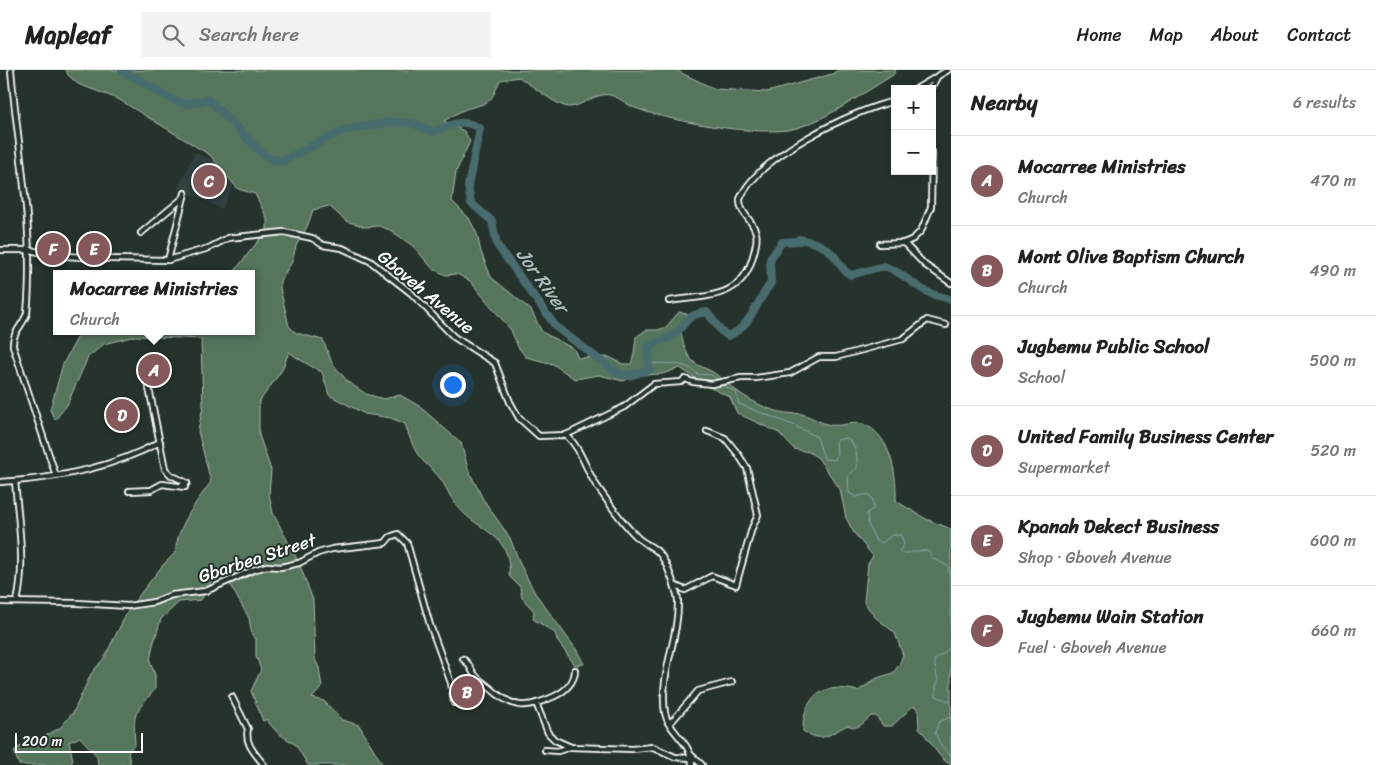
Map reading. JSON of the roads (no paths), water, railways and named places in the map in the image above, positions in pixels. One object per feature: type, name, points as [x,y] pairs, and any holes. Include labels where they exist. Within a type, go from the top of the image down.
[{"type":"street","points":[[11,70],[23,169],[30,250],[27,314],[15,332],[13,346],[56,476]]},
{"type":"street","points":[[923,85],[948,70]]},
{"type":"street","points":[[933,85],[938,76]]},
{"type":"street","points":[[669,301],[728,291],[746,276],[756,238],[756,231],[743,212],[740,198],[765,166],[811,137],[853,114],[891,102]]},
{"type":"street","points":[[880,244],[904,243],[913,239],[921,231],[931,208],[932,175]]},
{"type":"street","points":[[141,233],[185,195],[168,260]]},
{"type":"street","name":"Gboveh Avenue","points":[[0,250],[30,250],[52,255],[168,260],[209,248],[228,238],[284,232],[312,238],[323,245],[342,248],[370,261],[411,293],[454,337],[495,363],[510,402],[519,418],[539,436],[566,435],[624,407],[654,384],[680,382],[685,379],[712,384],[741,378],[790,373],[820,357],[836,357],[903,339],[927,320],[946,325]]},
{"type":"street","points":[[904,243],[925,265],[951,283]]},
{"type":"street","points":[[129,491],[151,490],[162,484],[186,487],[185,483],[165,469],[146,373]]},
{"type":"street","points":[[566,435],[575,442],[587,470],[603,495],[636,536],[662,557],[671,580],[676,586],[685,590],[712,576],[736,585],[752,528],[758,515],[747,468],[725,438],[706,431]]},
{"type":"street","points":[[0,482],[56,476],[136,455],[160,442]]},
{"type":"street","points":[[15,481],[20,589],[17,602]]},
{"type":"street","name":"Gbarbea Street","points":[[0,602],[128,606],[154,602],[172,595],[206,591],[253,570],[267,566],[281,567],[299,563],[318,552],[385,543],[390,537],[398,534],[404,539],[441,661],[451,683],[454,703]]},
{"type":"street","points":[[676,586],[678,601],[674,639],[665,673],[665,712],[668,723],[686,743],[691,755],[692,765]]},
{"type":"street","points":[[463,659],[469,664],[474,674],[510,704],[521,706],[556,696],[575,678],[575,670]]},
{"type":"street","points":[[668,723],[673,720],[698,691],[732,682]]},
{"type":"street","points":[[232,697],[248,729],[246,737],[248,743],[264,765]]},
{"type":"street","points":[[536,703],[548,733],[556,740],[571,747]]},
{"type":"street","points":[[545,750],[558,751],[571,747],[632,749],[653,747],[675,757],[691,755],[702,765]]},
{"type":"waterway","name":"Jor River","points":[[122,70],[173,100],[186,104],[209,100],[267,158],[282,161],[342,131],[389,122],[412,123],[434,132],[457,123],[467,123],[480,128],[468,186],[471,203],[492,221],[497,245],[556,327],[617,373],[629,376],[649,370],[648,349],[675,334],[694,315],[707,312],[721,331],[728,336],[736,332],[748,320],[771,283],[770,259],[782,242],[799,241],[799,239],[822,246],[832,253],[845,271],[851,275],[884,266],[891,268],[920,288],[951,300]]},
{"type":"waterway","points":[[649,370],[648,363],[675,364],[687,367],[697,374],[712,375],[720,381]]},
{"type":"waterway","points":[[719,384],[736,392],[739,404],[793,425],[817,437],[824,459],[835,460],[837,453],[836,440],[847,438],[856,452],[857,460],[857,468],[848,475],[849,493],[856,497],[868,494],[872,498],[874,508],[867,513],[868,524],[876,541],[882,543],[892,535],[901,535],[904,544],[899,552],[907,553],[922,550],[929,552],[932,558],[948,566],[951,584]]},
{"type":"waterway","points":[[951,640],[949,649],[934,660],[938,682],[936,685],[936,696],[951,702]]},
{"type":"waterway","points":[[951,717],[939,722],[935,732],[940,744],[951,756]]},
{"type":"place","name":"Jugbemu Public School","points":[[209,181]]},
{"type":"place","name":"Jugbemu Wain Station","points":[[53,249]]},
{"type":"place","name":"Kpanah Dekect Business","points":[[94,249]]},
{"type":"place","name":"Mocarree Ministries","points":[[154,370]]},
{"type":"place","name":"United Family Business Center","points":[[122,415]]},
{"type":"place","name":"Mont Olive Baptism Church","points":[[467,692]]}]
